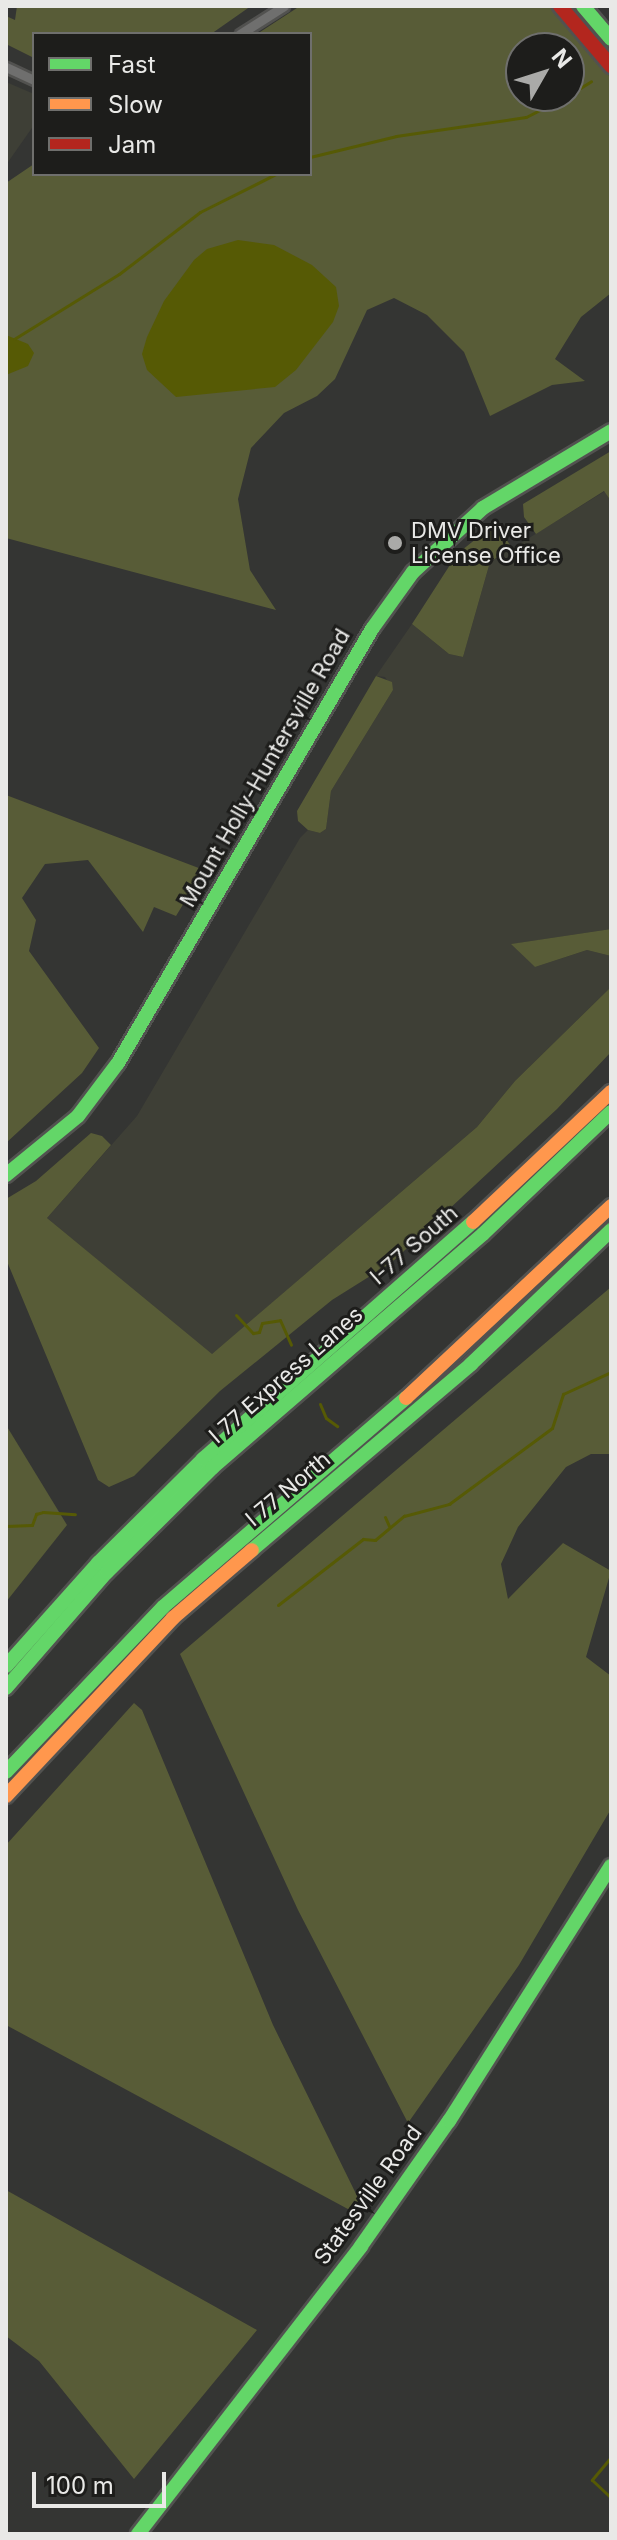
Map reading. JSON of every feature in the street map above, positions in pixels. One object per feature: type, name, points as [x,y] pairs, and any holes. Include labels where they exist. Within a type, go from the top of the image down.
[{"type":"main road","points":[[560,6],[611,66]]},
{"type":"main road","points":[[583,6],[611,39]]},
{"type":"main road","name":"Mount Holly-Huntersville Road","points":[[6,1175],[66,1127],[118,1063],[364,643],[413,572],[483,508],[611,431]]},
{"type":"main road","name":"I-77 South","points":[[6,1666],[98,1563],[212,1450],[473,1223],[611,1092]]},
{"type":"main road","name":"I 77 Express Lanes","points":[[6,1688],[107,1572],[212,1468],[483,1234],[611,1112]]},
{"type":"main road","points":[[6,1772],[163,1607],[460,1351],[611,1206]]},
{"type":"main road","name":"I 77 North","points":[[6,1796],[164,1626],[471,1364],[611,1230]]},
{"type":"main road","name":"Statesville Road","points":[[138,2534],[361,2246],[449,2121],[611,1866]]},
{"type":"street","points":[[243,32],[284,6]]},
{"type":"street","points":[[6,67],[32,79]]},
{"type":"shaded area","points":[[6,82],[32,93],[32,128],[6,165]]},
{"type":"shaded area","points":[[238,240],[274,245],[312,265],[336,287],[339,306],[333,322],[296,370],[275,387],[176,397],[147,370],[142,354],[147,337],[164,301],[194,260],[207,249]]},
{"type":"shaded area","points":[[6,335],[28,344],[34,353],[28,366],[6,375]]},
{"type":"shaded area","points":[[605,491],[611,501],[611,929],[512,944],[535,967],[587,950],[611,956],[611,987],[515,1081],[477,1127],[211,1355],[47,1218],[137,1116],[300,838],[308,830],[320,833],[326,829],[331,791],[393,690],[385,677],[376,676],[412,624],[449,654],[463,657],[490,562]]},
{"type":"green space","points":[[17,6],[251,6],[214,32],[32,32],[32,57],[6,44],[6,16],[15,20]]},
{"type":"green space","points":[[300,6],[551,6],[573,32],[505,32],[505,112],[585,112],[585,47],[611,78],[611,293],[581,317],[555,359],[585,381],[552,385],[490,416],[464,352],[427,315],[394,298],[367,310],[335,379],[317,396],[284,413],[251,448],[238,499],[250,570],[276,610],[6,538],[6,183],[32,165],[32,176],[312,176],[312,32],[260,32]]},
{"type":"green space","points":[[611,451],[611,501],[604,491],[536,534],[524,517],[523,504]]},
{"type":"green space","points":[[496,523],[512,548],[490,562],[463,657],[449,654],[412,624],[457,554]]},
{"type":"green space","points":[[376,676],[392,682],[393,690],[331,791],[326,829],[320,833],[308,830],[298,821],[297,811]]},
{"type":"green space","points":[[6,795],[204,870],[176,916],[154,907],[143,932],[88,860],[45,864],[22,898],[36,920],[29,951],[99,1048],[82,1073],[6,1143]]},
{"type":"green space","points":[[611,929],[611,956],[587,950],[535,967],[511,944]]},
{"type":"green space","points":[[611,987],[611,1052],[557,1109],[391,1263],[332,1300],[220,1391],[134,1476],[109,1487],[98,1480],[6,1259],[6,1199],[36,1181],[91,1133],[102,1136],[111,1145],[47,1218],[212,1354],[477,1127],[515,1081]]},
{"type":"green space","points":[[611,1287],[611,1454],[591,1454],[566,1467],[518,1527],[501,1564],[508,1599],[563,1543],[611,1571],[586,1657],[611,1676],[611,1809],[519,1965],[408,2123],[298,1910],[180,1654]]},
{"type":"green space","points":[[6,1425],[67,1525],[6,1602]]},
{"type":"green space","points":[[134,1703],[142,1710],[273,2025],[361,2204],[359,2215],[6,2025],[6,1845]]},
{"type":"green space","points":[[6,2190],[257,2330],[134,2479],[39,2361],[6,2336]]},
{"type":"waterway","points":[[585,85],[591,81]]},
{"type":"waterway","points":[[312,157],[396,136],[526,117],[536,112]]},
{"type":"waterway","points":[[14,339],[119,274],[200,212],[272,176]]},
{"type":"waterway","points":[[236,1315],[253,1333],[259,1332],[262,1323],[280,1320],[291,1345]]},
{"type":"waterway","points":[[278,1605],[363,1539],[375,1540],[404,1516],[449,1504],[552,1428],[563,1394],[611,1372]]},
{"type":"waterway","points":[[320,1404],[326,1418],[337,1426]]},
{"type":"waterway","points":[[6,1526],[32,1525],[36,1514],[43,1512],[75,1514]]},
{"type":"waterway","points":[[385,1517],[389,1526]]},
{"type":"waterway","points":[[611,2457],[592,2480],[611,2498]]},
{"type":"traffic: fast","points":[[583,6],[611,39]]},
{"type":"traffic: fast","points":[[6,1175],[78,1116],[118,1063],[372,629],[413,572],[483,508],[611,431]]},
{"type":"traffic: fast","points":[[6,1688],[107,1572],[212,1468],[483,1234],[611,1112]]},
{"type":"traffic: fast","points":[[6,1666],[98,1563],[203,1459],[473,1222]]},
{"type":"traffic: fast","points":[[252,1550],[471,1364],[611,1230]]},
{"type":"traffic: fast","points":[[6,1772],[163,1607],[406,1398]]},
{"type":"traffic: fast","points":[[138,2534],[361,2246],[449,2121],[611,1866]]},
{"type":"traffic: slow","points":[[473,1222],[611,1092]]},
{"type":"traffic: slow","points":[[406,1398],[611,1206]]},
{"type":"traffic: slow","points":[[6,1796],[173,1618],[252,1550]]},
{"type":"traffic: jam","points":[[560,6],[611,66]]},
{"type":"place","name":"DMV Driver License Office","points":[[395,543]]}]
